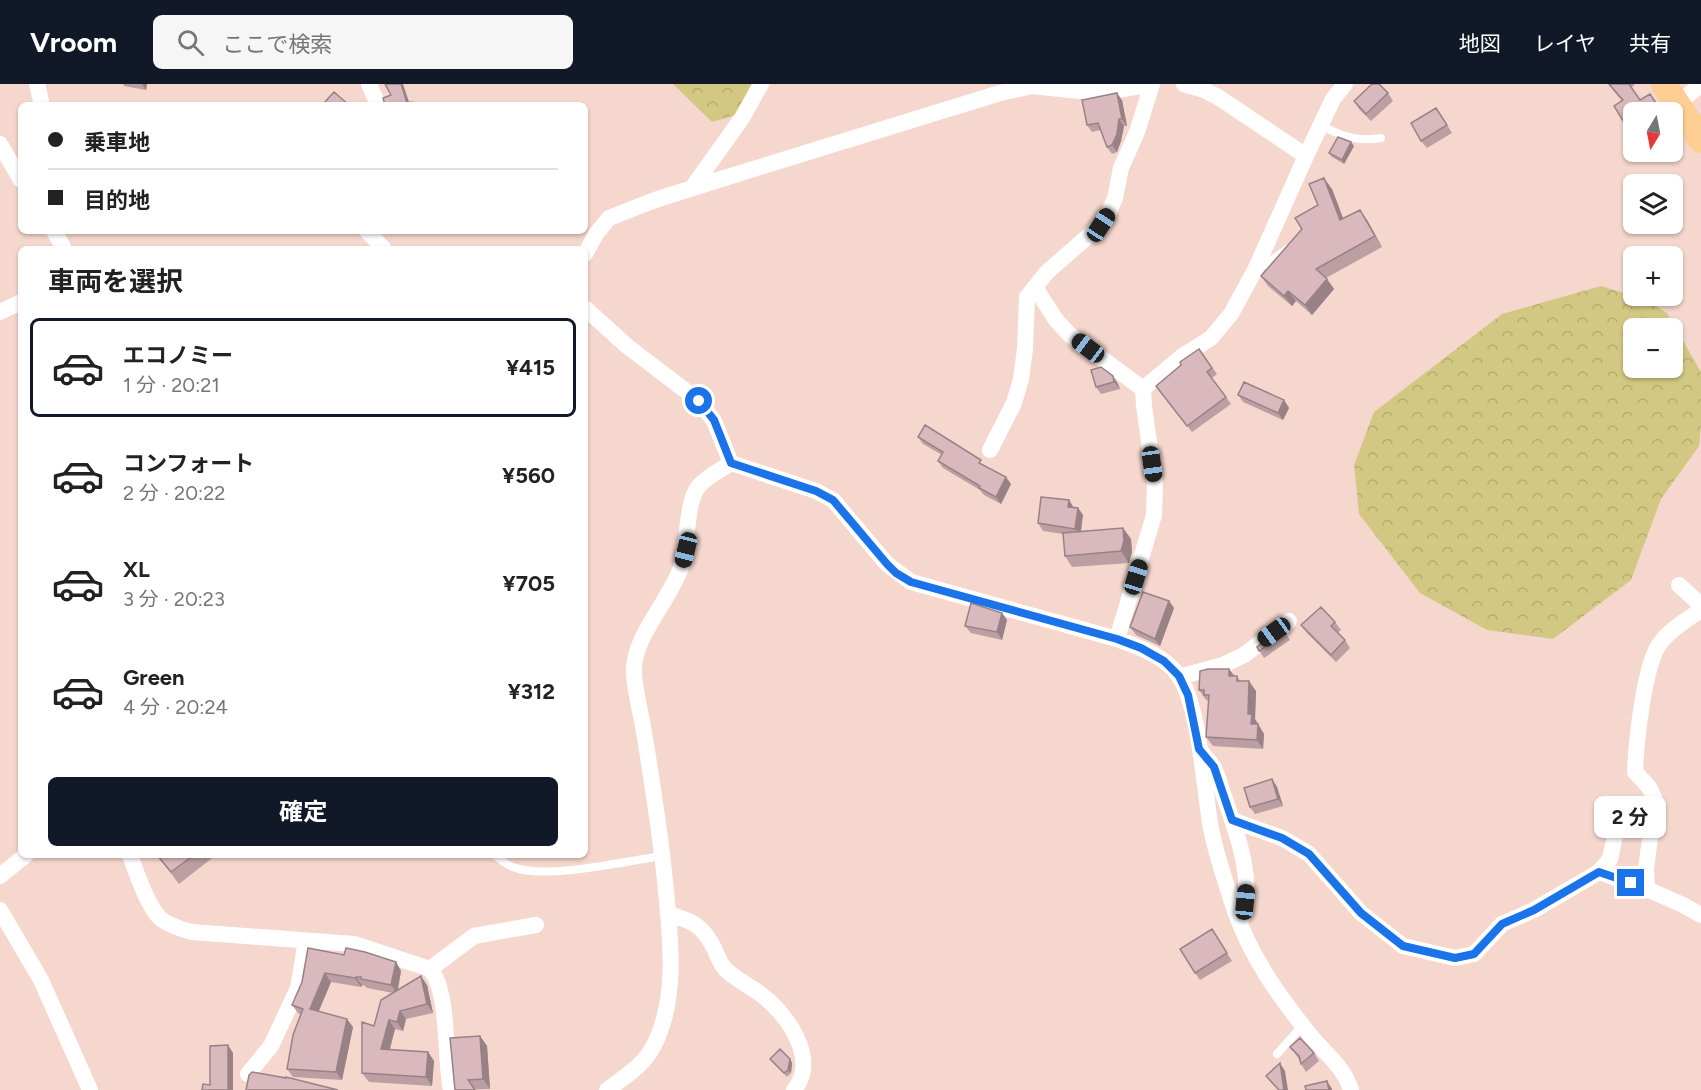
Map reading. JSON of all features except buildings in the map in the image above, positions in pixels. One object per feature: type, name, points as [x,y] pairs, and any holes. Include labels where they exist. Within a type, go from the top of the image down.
[{"type":"main road","points":[[1671,94],[1701,140]]},
{"type":"street","points":[[37,84],[41,102]]},
{"type":"street","points":[[369,84],[377,102]]},
{"type":"street","points":[[692,188],[742,118],[761,84]]},
{"type":"street","points":[[588,249],[609,218],[692,188],[1021,86],[1112,92],[1152,84],[1137,132],[1121,168],[1115,198],[1108,214],[1101,225],[1047,272],[1028,297],[1021,379],[1014,403],[990,450]]},
{"type":"street","points":[[1184,84],[1218,97],[1306,156]]},
{"type":"street","points":[[1143,389],[1181,357],[1211,338],[1231,314],[1255,270],[1333,99],[1345,84]]},
{"type":"street","points":[[1671,94],[1701,84]]},
{"type":"street","points":[[0,144],[18,175]]},
{"type":"street","points":[[371,234],[381,246]]},
{"type":"street","points":[[1035,287],[1056,320],[1070,334],[1143,389],[1155,484],[1154,515],[1117,639]]},
{"type":"street","points":[[0,312],[18,303]]},
{"type":"street","points":[[588,311],[627,346],[699,401],[714,420],[731,463]]},
{"type":"street","points":[[731,463],[816,491],[833,500],[887,564],[911,582],[1117,639],[1141,648],[1164,661],[1179,676],[1188,695],[1199,749],[1210,826],[1240,923],[1263,971],[1303,1025],[1337,1064],[1351,1090]]},
{"type":"street","points":[[607,1090],[642,1063],[652,1048],[660,1032],[666,1009],[670,968],[663,856],[634,672],[638,644],[651,625],[681,569],[694,495],[699,487],[731,463]]},
{"type":"street","points":[[1679,585],[1701,605]]},
{"type":"street","points":[[1647,889],[1646,869],[1655,800],[1649,787],[1635,772],[1640,720],[1649,672],[1660,642],[1701,610]]},
{"type":"street","points":[[1179,676],[1223,665],[1244,655],[1289,621]]},
{"type":"street","points":[[1199,749],[1214,767],[1240,851],[1245,879],[1244,914],[1240,923]]},
{"type":"street","points":[[1232,820],[1282,838],[1309,854],[1361,913],[1403,946],[1455,958],[1474,954],[1502,924],[1534,910],[1599,872],[1610,859],[1616,831],[1620,825],[1651,833]]},
{"type":"street","points":[[0,876],[22,858]]},
{"type":"street","points":[[131,858],[140,882],[158,917],[168,924],[191,932],[355,944],[430,969],[439,985],[451,1090]]},
{"type":"street","points":[[1599,872],[1647,889],[1701,915]]},
{"type":"street","points":[[0,910],[40,980],[90,1090]]},
{"type":"street","points":[[668,914],[690,920],[698,925],[708,936],[724,968],[760,993],[787,1020],[804,1059],[801,1078],[794,1090]]},
{"type":"street","points":[[430,969],[474,936],[536,925]]},
{"type":"street","points":[[248,1074],[271,1046],[298,988],[306,941]]},
{"type":"lane","points":[[1321,125],[1338,135],[1358,140],[1381,138]]},
{"type":"lane","points":[[1255,270],[1290,247]]},
{"type":"lane","points":[[499,858],[517,869],[548,871],[663,856]]},
{"type":"lane","points":[[1277,1054],[1303,1025]]},
{"type":"green space","points":[[673,84],[752,84],[739,114],[712,122]]},
{"type":"green space","points":[[1601,286],[1623,293],[1623,306],[1656,306],[1667,313],[1670,318],[1623,318],[1623,378],[1683,378],[1683,341],[1701,372],[1699,446],[1661,499],[1631,580],[1553,639],[1487,630],[1420,593],[1359,514],[1354,465],[1374,412],[1502,314]]},
{"type":"route","points":[[699,401],[714,420],[731,463],[816,491],[833,500],[887,564],[911,582],[1117,639],[1141,648],[1164,661],[1179,676],[1188,695],[1197,730],[1199,749],[1214,767],[1232,820],[1282,838],[1309,854],[1361,913],[1403,946],[1455,958],[1474,954],[1502,924],[1534,910],[1599,872],[1631,883]]}]
